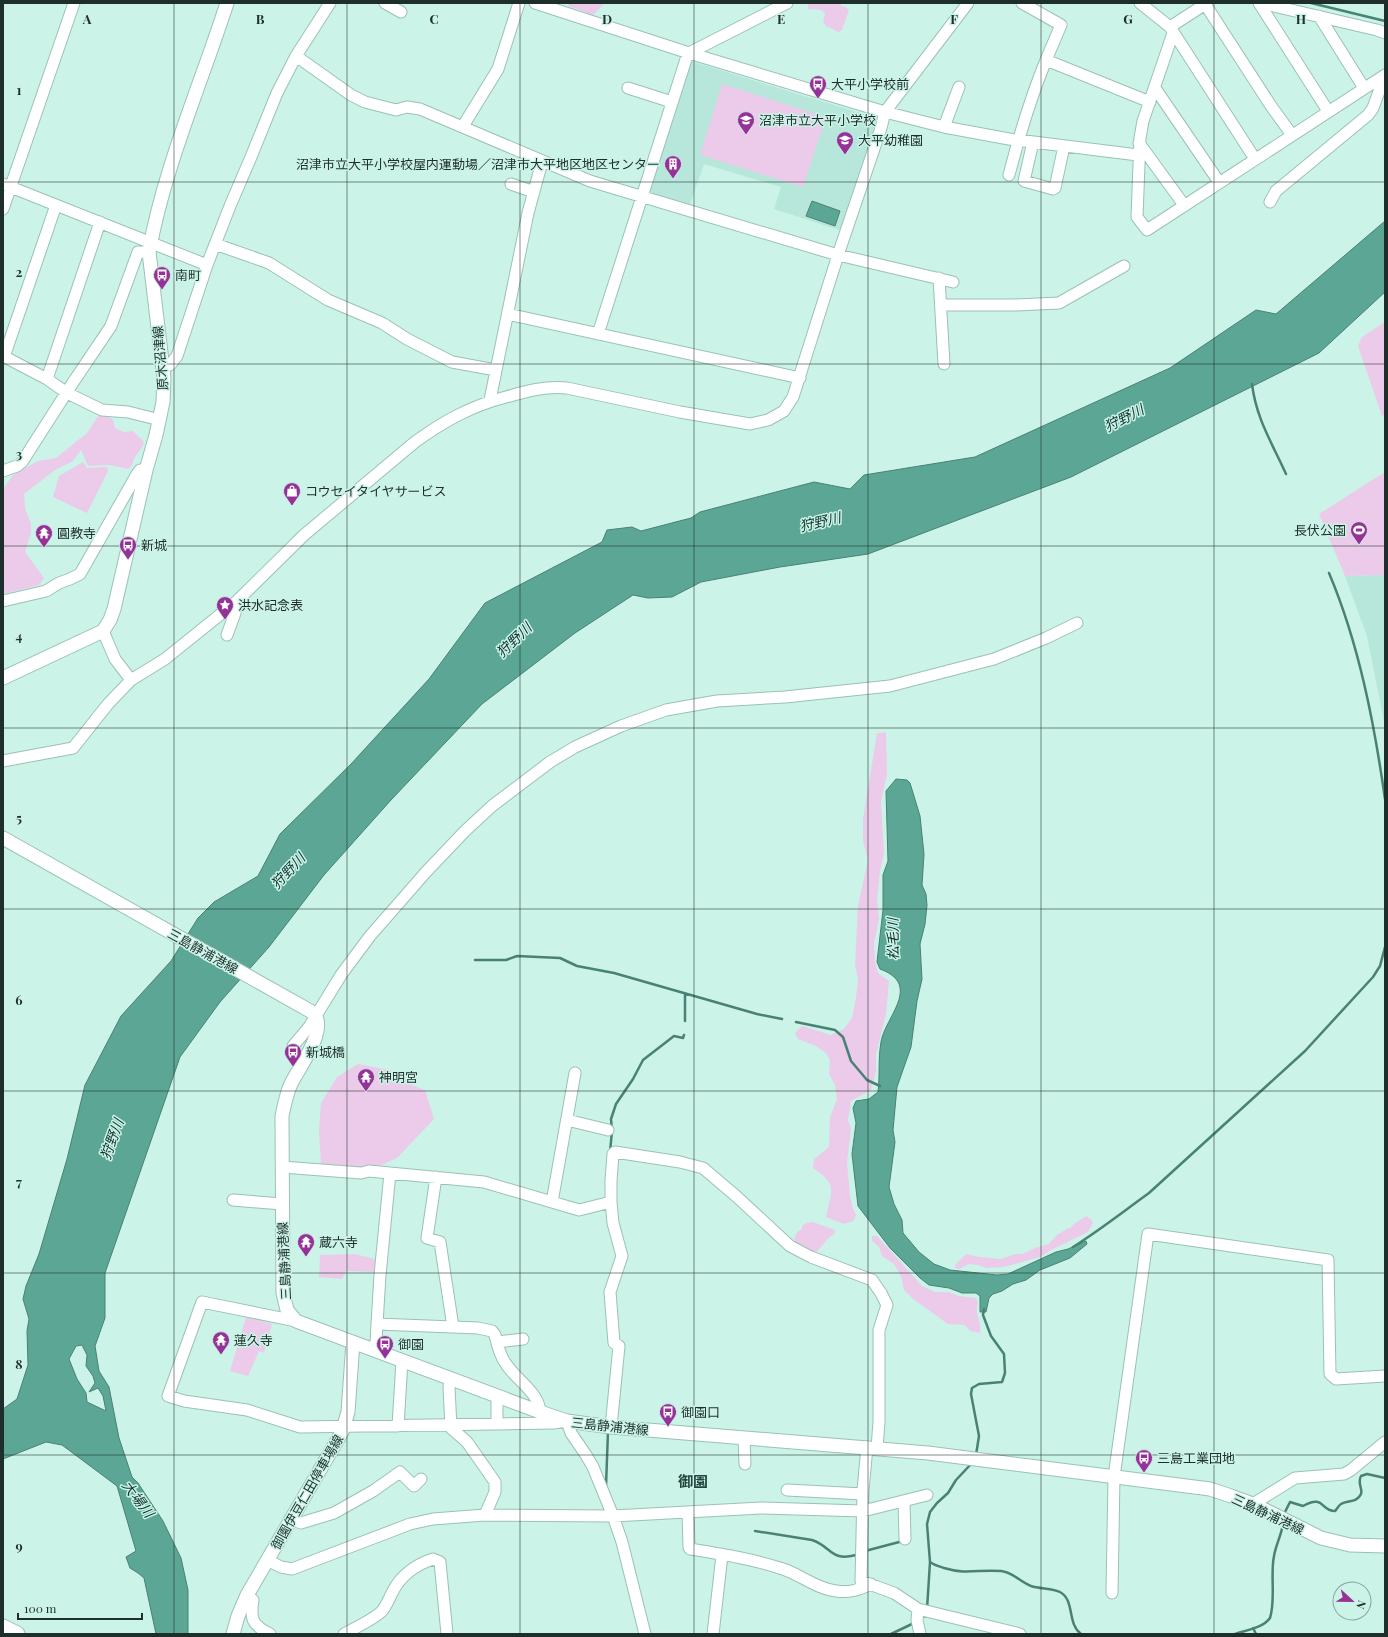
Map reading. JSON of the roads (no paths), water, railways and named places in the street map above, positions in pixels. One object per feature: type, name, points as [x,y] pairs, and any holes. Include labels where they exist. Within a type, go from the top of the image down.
[{"type":"highway","points":[[3,1627],[17,1634]]},
{"type":"highway","points":[[3,1631],[9,1634]]},
{"type":"main road","name":"原木沼津線","points":[[103,631],[110,620],[114,609],[146,470],[160,420],[164,391],[150,247],[158,206],[227,3]]},
{"type":"main road","points":[[3,678],[103,631]]},
{"type":"main road","name":"三島静浦港線","points":[[3,838],[314,1014],[318,1024],[317,1037],[290,1085],[282,1116],[283,1293],[287,1310],[296,1321],[497,1397],[567,1421],[611,1427],[872,1447],[1210,1489],[1253,1504],[1321,1538],[1350,1545],[1385,1546]]},
{"type":"main road","name":"御園伊豆仁田停車場線","points":[[233,1634],[246,1595],[345,1425],[348,1412],[353,1342]]},
{"type":"street","points":[[3,209],[7,185],[74,3]]},
{"type":"street","points":[[162,366],[170,365],[177,356],[207,265],[276,93],[296,56],[330,3]]},
{"type":"street","points":[[385,3],[401,12]]},
{"type":"street","points":[[463,126],[498,69],[519,3]]},
{"type":"street","points":[[535,3],[688,53],[885,112],[944,127],[1018,140],[1138,155]]},
{"type":"street","points":[[598,334],[688,53],[787,3]]},
{"type":"street","points":[[3,761],[73,748],[112,700],[131,680],[164,659],[237,601],[304,535],[415,442],[430,431],[478,405],[526,390],[542,388],[567,388],[680,412],[750,424],[768,420],[784,411],[794,397],[838,255],[885,112],[968,3]]},
{"type":"street","points":[[1009,175],[1018,140],[1039,77],[1061,25],[1022,3]]},
{"type":"street","points":[[1140,3],[1172,30],[1255,159]]},
{"type":"street","points":[[1260,3],[1385,33]]},
{"type":"street","points":[[1260,3],[1328,111]]},
{"type":"street","points":[[1292,135],[1271,106],[1206,4],[1172,30],[1155,88],[1143,121],[1138,155],[1137,217],[1147,230],[1385,75]]},
{"type":"street","points":[[1319,16],[1364,88]]},
{"type":"street","points":[[296,56],[351,95],[365,102],[396,110],[407,107],[420,109],[463,126],[542,162],[590,181],[838,255],[953,282]]},
{"type":"street","points":[[1046,60],[1150,102]]},
{"type":"street","points":[[1270,202],[1276,191],[1368,115],[1374,108],[1385,75]]},
{"type":"street","points":[[944,127],[959,86]]},
{"type":"street","points":[[628,88],[672,102]]},
{"type":"street","points":[[1155,88],[1219,182]]},
{"type":"street","points":[[1033,142],[1024,181],[1053,189],[1055,188],[1064,146]]},
{"type":"street","points":[[1139,143],[1184,205]]},
{"type":"street","points":[[490,400],[528,213],[542,162]]},
{"type":"street","points":[[511,184],[534,192]]},
{"type":"street","points":[[7,185],[100,222],[150,247],[207,265]]},
{"type":"street","points":[[56,205],[4,356],[47,379],[66,393],[102,410],[128,412],[160,420]]},
{"type":"street","points":[[47,379],[100,222]]},
{"type":"street","points":[[215,244],[269,263],[328,300],[382,323],[407,339],[452,362],[496,370]]},
{"type":"street","points":[[3,471],[17,466],[22,462],[66,393],[112,326],[138,252],[150,247]]},
{"type":"street","points":[[940,305],[1015,305],[1058,303],[1124,266]]},
{"type":"street","points":[[939,278],[944,364]]},
{"type":"street","points":[[508,314],[800,378]]},
{"type":"street","points":[[3,601],[46,591],[59,583],[80,574],[137,474],[140,470],[146,470]]},
{"type":"street","points":[[227,635],[236,613],[237,601]]},
{"type":"street","points":[[293,1046],[341,975],[403,896],[465,831],[492,806],[550,762],[575,747],[621,726],[666,710],[717,701],[786,697],[890,686],[994,659],[1046,638],[1077,623]]},
{"type":"street","points":[[103,631],[116,659],[131,680]]},
{"type":"street","points":[[552,1202],[576,1073]]},
{"type":"street","points":[[567,1120],[608,1130]]},
{"type":"street","points":[[611,1427],[620,1346],[614,1343],[610,1292],[622,1256],[613,1223],[611,1202],[611,1181],[614,1154],[615,1152],[698,1166],[703,1168],[736,1196],[790,1246],[811,1257],[876,1283],[887,1305],[879,1330],[879,1422],[872,1447],[863,1494],[861,1580],[894,1593],[918,1609],[1020,1634]]},
{"type":"street","points":[[282,1167],[360,1173],[369,1171],[484,1182],[579,1210],[611,1202]]},
{"type":"street","points":[[373,1350],[376,1342],[380,1275],[390,1173]]},
{"type":"street","points":[[436,1177],[427,1238],[440,1242],[453,1326]]},
{"type":"street","points":[[232,1200],[282,1204]]},
{"type":"street","points":[[1112,1593],[1114,1477],[1148,1234],[1328,1260],[1330,1374],[1336,1379],[1385,1376]]},
{"type":"street","points":[[296,1321],[202,1302],[168,1396],[184,1401],[247,1410],[300,1427],[345,1425],[398,1426],[554,1424],[567,1421],[571,1433],[593,1467],[613,1516],[622,1542],[645,1634]]},
{"type":"street","points":[[377,1324],[453,1326],[486,1329],[492,1332],[495,1335],[505,1364],[535,1398],[539,1405],[540,1412]]},
{"type":"street","points":[[497,1342],[523,1339]]},
{"type":"street","points":[[398,1426],[402,1361]]},
{"type":"street","points":[[450,1379],[451,1428],[467,1442],[495,1482],[495,1492],[485,1515]]},
{"type":"street","points":[[497,1397],[497,1424]]},
{"type":"street","points":[[744,1438],[745,1464]]},
{"type":"street","points":[[1253,1504],[1296,1478],[1344,1474],[1385,1442]]},
{"type":"street","points":[[290,1519],[301,1523],[334,1513],[373,1491],[400,1472],[414,1486],[421,1479]]},
{"type":"street","points":[[787,1490],[863,1494]]},
{"type":"street","points":[[267,1560],[281,1567],[292,1569],[425,1520],[485,1515],[613,1516],[761,1508],[863,1511],[927,1495]]},
{"type":"street","points":[[904,1501],[905,1539]]},
{"type":"street","points":[[688,1512],[690,1549],[784,1570],[825,1589],[835,1591],[856,1591],[871,1584]]},
{"type":"street","points":[[713,1634],[722,1555]]},
{"type":"street","points":[[344,1634],[380,1613],[386,1606],[394,1589],[410,1571],[421,1563],[433,1559],[440,1562],[448,1634]]},
{"type":"street","points":[[246,1595],[253,1600],[252,1615],[254,1623],[270,1634]]},
{"type":"street","points":[[918,1609],[917,1620],[920,1634]]},
{"type":"water","points":[[812,201],[840,211],[835,226],[806,216]]},
{"type":"water","points":[[1385,221],[1385,292],[1319,353],[1071,477],[868,554],[780,567],[701,582],[672,597],[648,598],[633,595],[575,633],[482,704],[391,800],[324,875],[269,947],[220,1002],[180,1057],[105,1273],[105,1318],[95,1346],[99,1371],[109,1387],[119,1438],[132,1477],[138,1483],[163,1521],[181,1558],[188,1590],[188,1634],[156,1634],[144,1578],[130,1568],[126,1557],[136,1551],[117,1486],[62,1445],[46,1442],[3,1459],[3,1409],[17,1399],[28,1365],[27,1331],[29,1319],[23,1299],[26,1286],[39,1254],[67,1159],[85,1085],[121,1016],[171,961],[198,918],[214,902],[258,876],[280,834],[351,764],[429,679],[485,603],[602,542],[607,530],[632,527],[641,531],[691,518],[700,512],[814,482],[850,489],[864,475],[975,457],[1170,368],[1256,310],[1276,314]],"holes":[[[82,1345],[87,1355],[86,1366],[93,1376],[95,1383],[89,1392],[98,1388],[103,1396],[106,1411],[87,1402],[86,1393],[77,1379],[69,1359],[76,1346]]]},
{"type":"water","name":"松毛川","points":[[896,779],[907,780],[910,783],[920,816],[924,854],[922,885],[926,894],[927,905],[925,924],[920,944],[922,979],[917,1001],[911,1047],[897,1087],[893,1130],[895,1142],[889,1187],[894,1204],[902,1220],[903,1233],[919,1252],[934,1264],[950,1270],[997,1275],[1008,1274],[1056,1252],[1068,1249],[1086,1241],[1087,1244],[1070,1258],[1040,1270],[1026,1280],[1013,1284],[1002,1291],[993,1294],[989,1298],[986,1312],[980,1312],[980,1296],[976,1293],[962,1293],[949,1288],[929,1285],[920,1278],[890,1248],[858,1206],[852,1154],[856,1123],[853,1108],[856,1101],[869,1099],[878,1092],[881,1042],[898,1002],[900,993],[899,984],[893,976],[880,969],[877,962],[883,910],[883,875],[888,861],[886,791]]},
{"type":"waterway","points":[[1311,3],[1385,21]]},
{"type":"waterway","points":[[1252,384],[1261,419],[1286,474]]},
{"type":"waterway","points":[[1329,573],[1340,600],[1357,655],[1376,741],[1385,799]]},
{"type":"waterway","points":[[1073,1247],[1149,1193],[1305,1051],[1373,977],[1380,966],[1385,947]]},
{"type":"waterway","points":[[475,960],[506,960],[517,956],[560,958],[577,966],[614,973],[757,1014],[782,1019]]},
{"type":"waterway","points":[[685,994],[685,1021]]},
{"type":"waterway","points":[[796,1022],[835,1030],[843,1037],[851,1061],[867,1080],[880,1086]]},
{"type":"waterway","points":[[610,1152],[612,1131],[611,1119],[616,1104],[633,1079],[643,1060],[674,1036],[683,1038],[684,1035]]},
{"type":"waterway","points":[[976,1455],[979,1436],[971,1394],[972,1388],[979,1384],[1002,1382],[1005,1373],[1004,1354],[991,1336],[983,1315],[984,1309]]},
{"type":"waterway","points":[[606,1486],[608,1431]]},
{"type":"waterway","points":[[972,1463],[956,1480],[948,1493],[930,1512],[927,1524],[930,1562],[952,1570],[1001,1571],[1013,1575],[1031,1586],[1060,1592],[1068,1601],[1074,1624],[1081,1634]]},
{"type":"waterway","points":[[1284,1514],[1290,1502],[1303,1506],[1310,1503],[1319,1502],[1327,1509],[1335,1511],[1341,1504],[1359,1497],[1361,1494],[1361,1476],[1367,1474],[1385,1478]]},
{"type":"waterway","points":[[1235,1634],[1259,1626],[1270,1618],[1273,1603],[1273,1563],[1283,1523]]},
{"type":"waterway","points":[[755,1531],[812,1540],[824,1546],[832,1553],[842,1557],[859,1554]]},
{"type":"waterway","points":[[865,1551],[903,1541]]},
{"type":"waterway","points":[[927,1609],[930,1562]]},
{"type":"waterway","points":[[891,1634],[914,1623]]},
{"type":"waterway","points":[[1253,1628],[1256,1634]]},
{"type":"place","name":"大平小学校前","points":[[818,99]]},
{"type":"place","name":"沼津市立大平小学校","points":[[746,135]]},
{"type":"place","name":"大平幼稚園","points":[[845,155]]},
{"type":"place","name":"沼津市立大平小学校屋内運動場／沼津市大平地区地区センター","points":[[673,179]]},
{"type":"place","name":"南町","points":[[162,290]]},
{"type":"place","name":"コウセイタイヤサービス","points":[[292,506]]},
{"type":"place","name":"長伏公園","points":[[1359,545]]},
{"type":"place","name":"圓教寺","points":[[44,548]]},
{"type":"place","name":"新城","points":[[128,560]]},
{"type":"place","name":"洪水記念表","points":[[225,620]]},
{"type":"place","name":"新城橋","points":[[293,1067]]},
{"type":"place","name":"神明宮","points":[[366,1092]]},
{"type":"place","name":"蔵六寺","points":[[306,1257]]},
{"type":"place","name":"蓮久寺","points":[[221,1355]]},
{"type":"place","name":"御園","points":[[385,1359]]},
{"type":"place","name":"御園口","points":[[668,1427]]},
{"type":"place","name":"三島工業団地","points":[[1144,1473]]},
{"type":"district","name":"御園","points":[[693,1482]]},
{"type":"water label","name":"狩野川","points":[[1124,418]]},
{"type":"water label","name":"狩野川","points":[[820,522]]},
{"type":"water label","name":"狩野川","points":[[514,640]]},
{"type":"water label","name":"狩野川","points":[[288,871]]},
{"type":"water label","name":"狩野川","points":[[112,1139]]},
{"type":"water label","name":"大場川","points":[[138,1499]]}]
